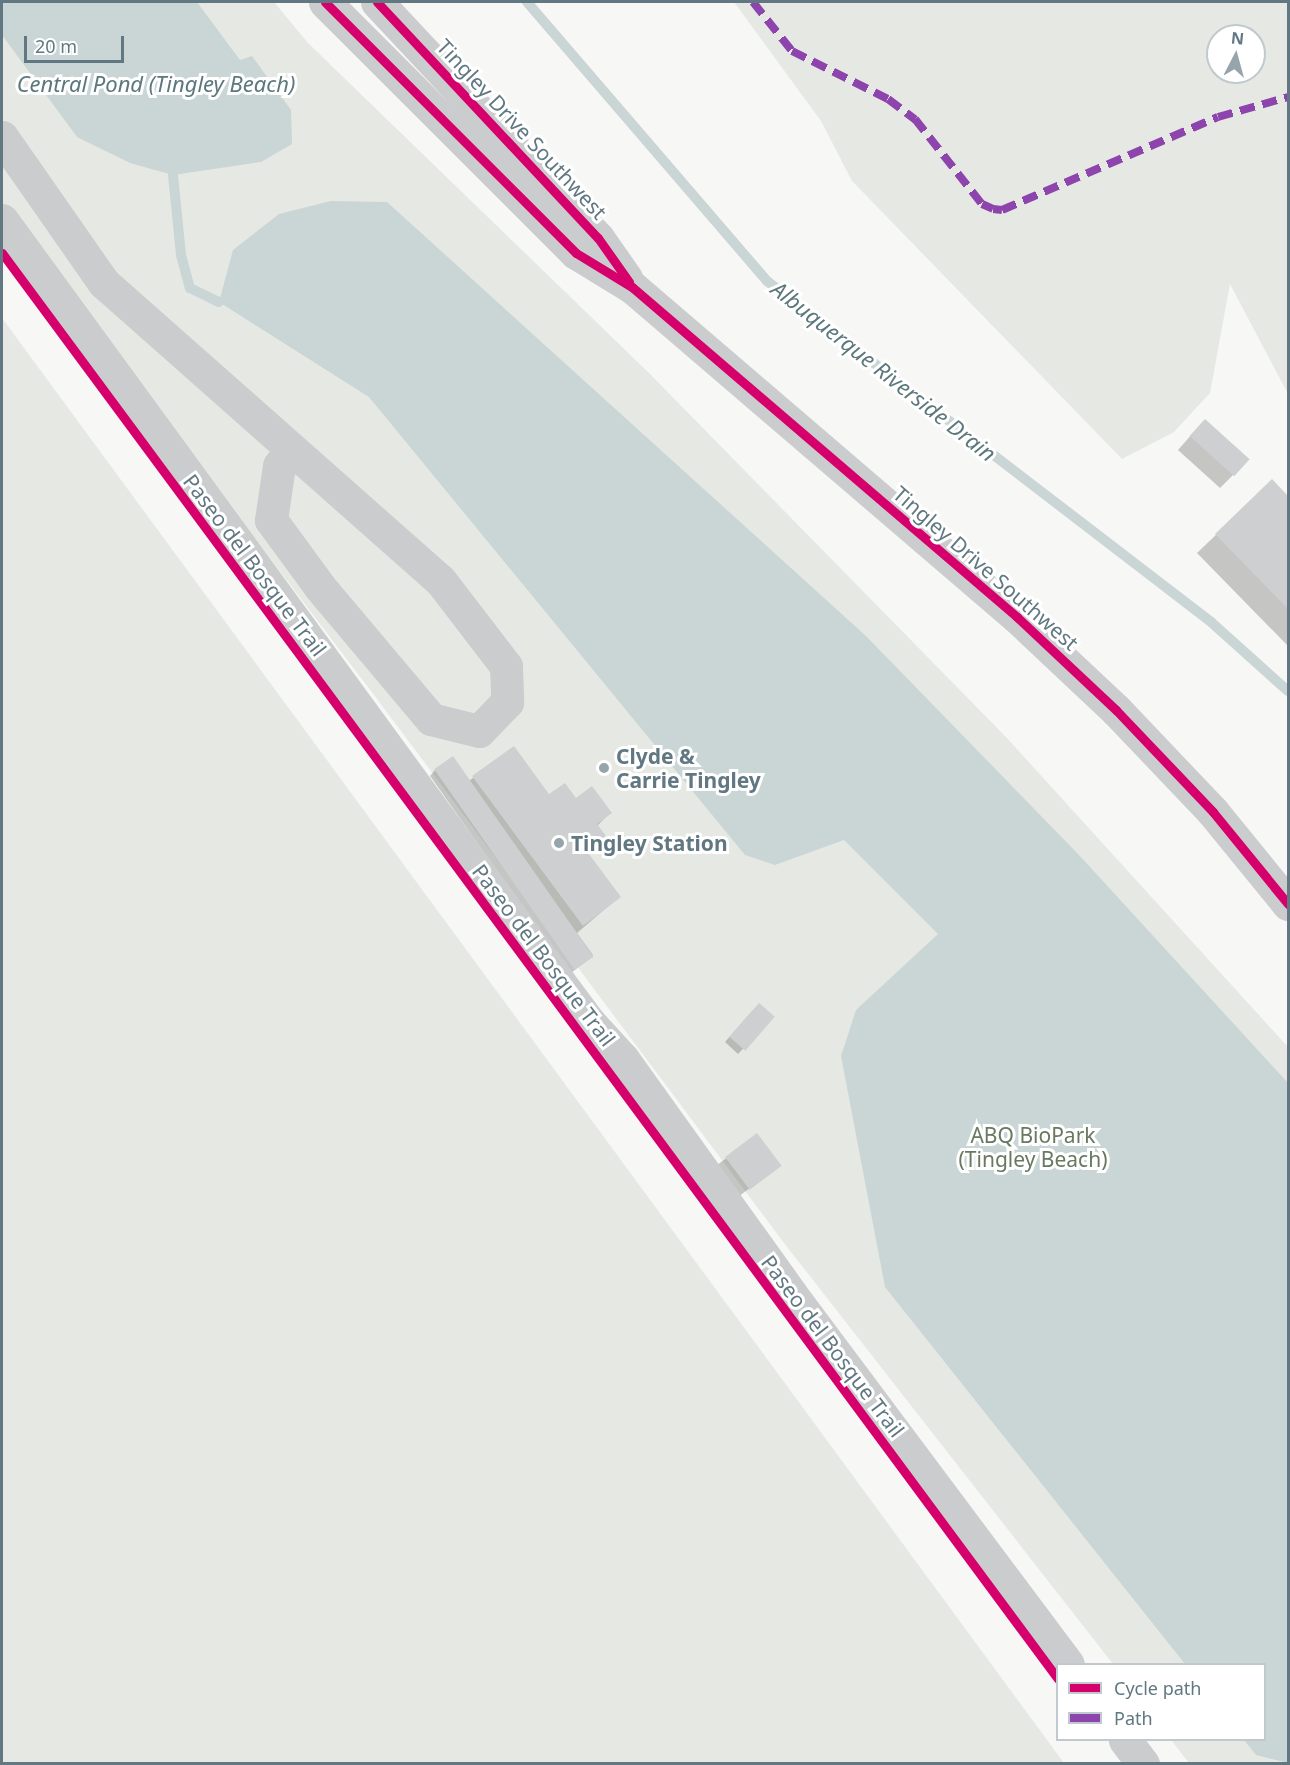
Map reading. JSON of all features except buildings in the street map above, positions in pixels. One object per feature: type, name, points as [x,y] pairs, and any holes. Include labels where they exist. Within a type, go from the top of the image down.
[{"type":"street","name":"Tingley Drive Southwest","points":[[325,2],[576,253],[632,287],[1017,617],[1116,710],[1213,812],[1288,904]]},
{"type":"street","name":"Tingley Drive Southwest","points":[[377,2],[598,238],[632,287]]},
{"type":"street","points":[[2,137],[104,282],[440,580],[506,666],[507,702],[479,731],[431,719],[320,587],[271,520],[279,465],[291,449]]},
{"type":"street","points":[[2,220],[550,970],[623,1059],[791,1294],[1067,1663]]},
{"type":"street","points":[[1126,1741],[1143,1764]]},
{"type":"green space","name":"ABQ BioPark (Tingley Beach)","points":[[2,2],[274,2],[308,43],[649,373],[1005,736],[1288,1047],[1288,1763],[1189,1763],[1172,1741],[1266,1741],[1266,1663],[1112,1663],[784,1243],[377,699],[2,206]]},
{"type":"green space","points":[[734,2],[1288,2],[1288,394],[1230,284],[1210,393],[1174,432],[1122,459],[852,181],[821,121]]},
{"type":"green space","points":[[2,318],[1064,1763],[2,1763]]},
{"type":"water","name":"Central Pond (Tingley Beach)","points":[[2,2],[197,2],[240,60],[252,56],[291,110],[292,144],[261,162],[173,175],[130,163],[77,137],[2,35]]},
{"type":"water","points":[[331,201],[387,202],[866,636],[1079,855],[1288,1083],[1288,1763],[1256,1755],[1245,1741],[1266,1741],[1266,1663],[1184,1663],[885,1287],[841,1056],[856,1010],[938,934],[844,840],[775,865],[745,855],[369,397],[219,302],[233,250],[279,214]]},
{"type":"waterway","name":"Albuquerque Riverside Drain","points":[[527,2],[767,281],[1211,622],[1288,691]]},
{"type":"waterway","points":[[173,175],[181,255],[190,288],[219,302]]},
{"type":"marked path","points":[[753,2],[792,51],[888,99],[915,119],[982,204],[993,209],[1002,210],[1218,117],[1288,97]]},
{"type":"cycle path","points":[[325,2],[576,253],[632,287],[1017,617],[1116,710],[1213,812],[1288,904]]},
{"type":"cycle path","points":[[377,2],[598,238],[629,282]]},
{"type":"cycle path","name":"Paseo del Bosque Trail","points":[[2,253],[1056,1676]]},
{"type":"place","name":"Clyde & Carrie Tingley","points":[[604,768]]},
{"type":"place","name":"Tingley Station","points":[[559,843]]}]
